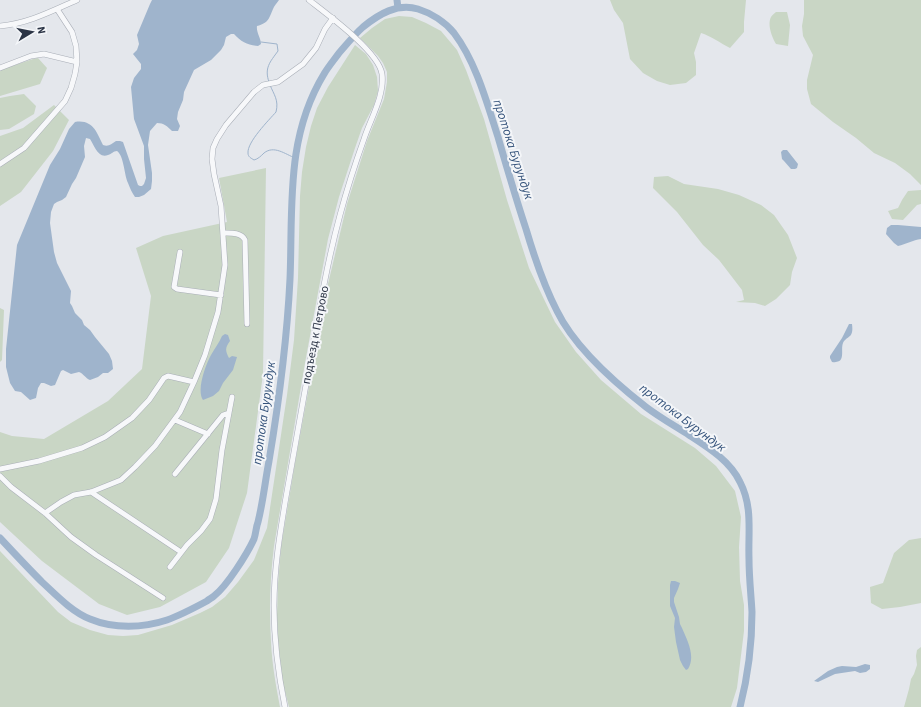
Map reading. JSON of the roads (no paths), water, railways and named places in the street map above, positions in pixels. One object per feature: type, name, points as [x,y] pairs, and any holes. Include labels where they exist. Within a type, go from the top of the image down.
[{"type":"street","points":[[0,26],[8,26],[34,19],[77,0]]},
{"type":"street","name":"подъезд к Петрово","points":[[285,707],[277,667],[274,626],[274,590],[278,550],[306,382],[334,239],[346,192],[380,95],[382,85],[380,66],[367,49],[309,0]]},
{"type":"street","points":[[0,164],[24,148],[66,101],[71,88],[75,74],[76,46],[72,32],[56,9]]},
{"type":"street","points":[[45,513],[74,495],[91,492],[121,480],[136,467],[155,446],[180,412],[205,355],[218,312],[225,265],[221,206],[214,174],[212,158],[213,148],[217,138],[226,125],[254,92],[263,85],[278,82],[303,64],[316,48],[332,18]]},
{"type":"street","points":[[0,68],[31,56],[44,54],[76,62]]},
{"type":"street","points":[[223,233],[240,234],[245,240],[247,324]]},
{"type":"street","points":[[180,252],[174,287],[177,289],[221,295]]},
{"type":"street","points":[[0,469],[82,448],[105,437],[132,418],[149,400],[164,378],[168,376],[194,382]]},
{"type":"street","points":[[170,567],[187,545],[201,531],[210,518],[216,499],[222,450],[232,397]]},
{"type":"street","points":[[175,474],[223,415],[229,413]]},
{"type":"street","points":[[175,420],[208,434]]},
{"type":"street","points":[[0,476],[45,513],[71,537],[163,598]]},
{"type":"street","points":[[91,492],[181,552]]},
{"type":"water","points":[[152,0],[279,0],[268,20],[257,26],[261,44],[258,46],[248,44],[234,34],[231,34],[226,37],[221,50],[211,60],[194,70],[184,92],[183,100],[178,112],[177,119],[180,126],[178,131],[172,131],[165,125],[157,123],[150,131],[148,145],[152,181],[151,189],[144,195],[135,197],[130,189],[123,161],[117,151],[105,156],[102,155],[97,151],[90,139],[86,138],[84,146],[85,157],[66,197],[54,204],[51,212],[50,223],[57,263],[71,291],[70,303],[84,325],[90,330],[109,354],[113,369],[108,373],[103,373],[90,380],[79,372],[71,374],[63,370],[61,371],[55,385],[51,386],[41,383],[38,388],[36,398],[30,400],[21,392],[15,391],[10,383],[6,367],[6,349],[17,245],[50,165],[60,149],[69,129],[75,122],[86,123],[94,128],[105,146],[116,141],[123,142],[138,185],[142,186],[144,184],[146,178],[144,146],[134,119],[131,87],[134,78],[141,69],[141,64],[133,54],[137,50],[139,44],[137,35]]},
{"type":"water","points":[[783,150],[787,150],[798,164],[797,168],[791,169],[782,159],[781,152]]},
{"type":"water","points":[[891,225],[921,227],[921,239],[898,246],[886,234],[887,228]]},
{"type":"water","points":[[849,324],[852,324],[852,332],[843,343],[841,359],[837,362],[832,362],[830,356]]},
{"type":"water","points":[[225,334],[228,335],[230,341],[226,349],[229,358],[232,356],[237,357],[233,370],[219,391],[213,396],[203,400],[201,396],[201,384],[204,371],[211,355],[222,336]]},
{"type":"water","points":[[671,581],[680,583],[674,598],[674,602],[680,624],[691,653],[690,664],[686,670],[680,660],[676,642],[674,627],[675,618],[670,606]]},
{"type":"water","points":[[865,664],[870,665],[870,669],[866,672],[860,673],[855,671],[835,674],[818,682],[814,681],[828,671],[837,667],[856,667]]},
{"type":"waterway","name":"протока Бурундук","points":[[397,0],[398,8]]},
{"type":"waterway","name":"протока Бурундук","points":[[0,538],[42,582],[71,608],[90,619],[119,626],[148,625],[182,614],[214,596],[231,578],[254,539],[263,499],[285,348],[289,302],[292,200],[297,148],[311,98],[326,71],[339,53],[369,22],[382,14],[403,7],[418,9],[438,18],[446,25],[462,44],[469,57],[490,110],[536,260],[548,291],[565,325],[596,364],[651,411],[697,440],[725,461],[736,474],[740,482],[747,501],[749,520],[749,572],[752,612],[749,660],[740,707]]},
{"type":"waterway","points":[[261,42],[277,44],[278,51],[270,62],[267,73],[269,82]]},
{"type":"waterway","points":[[270,85],[276,101],[276,112],[251,143],[248,153],[249,156],[254,160],[268,151],[276,150],[295,158]]}]
